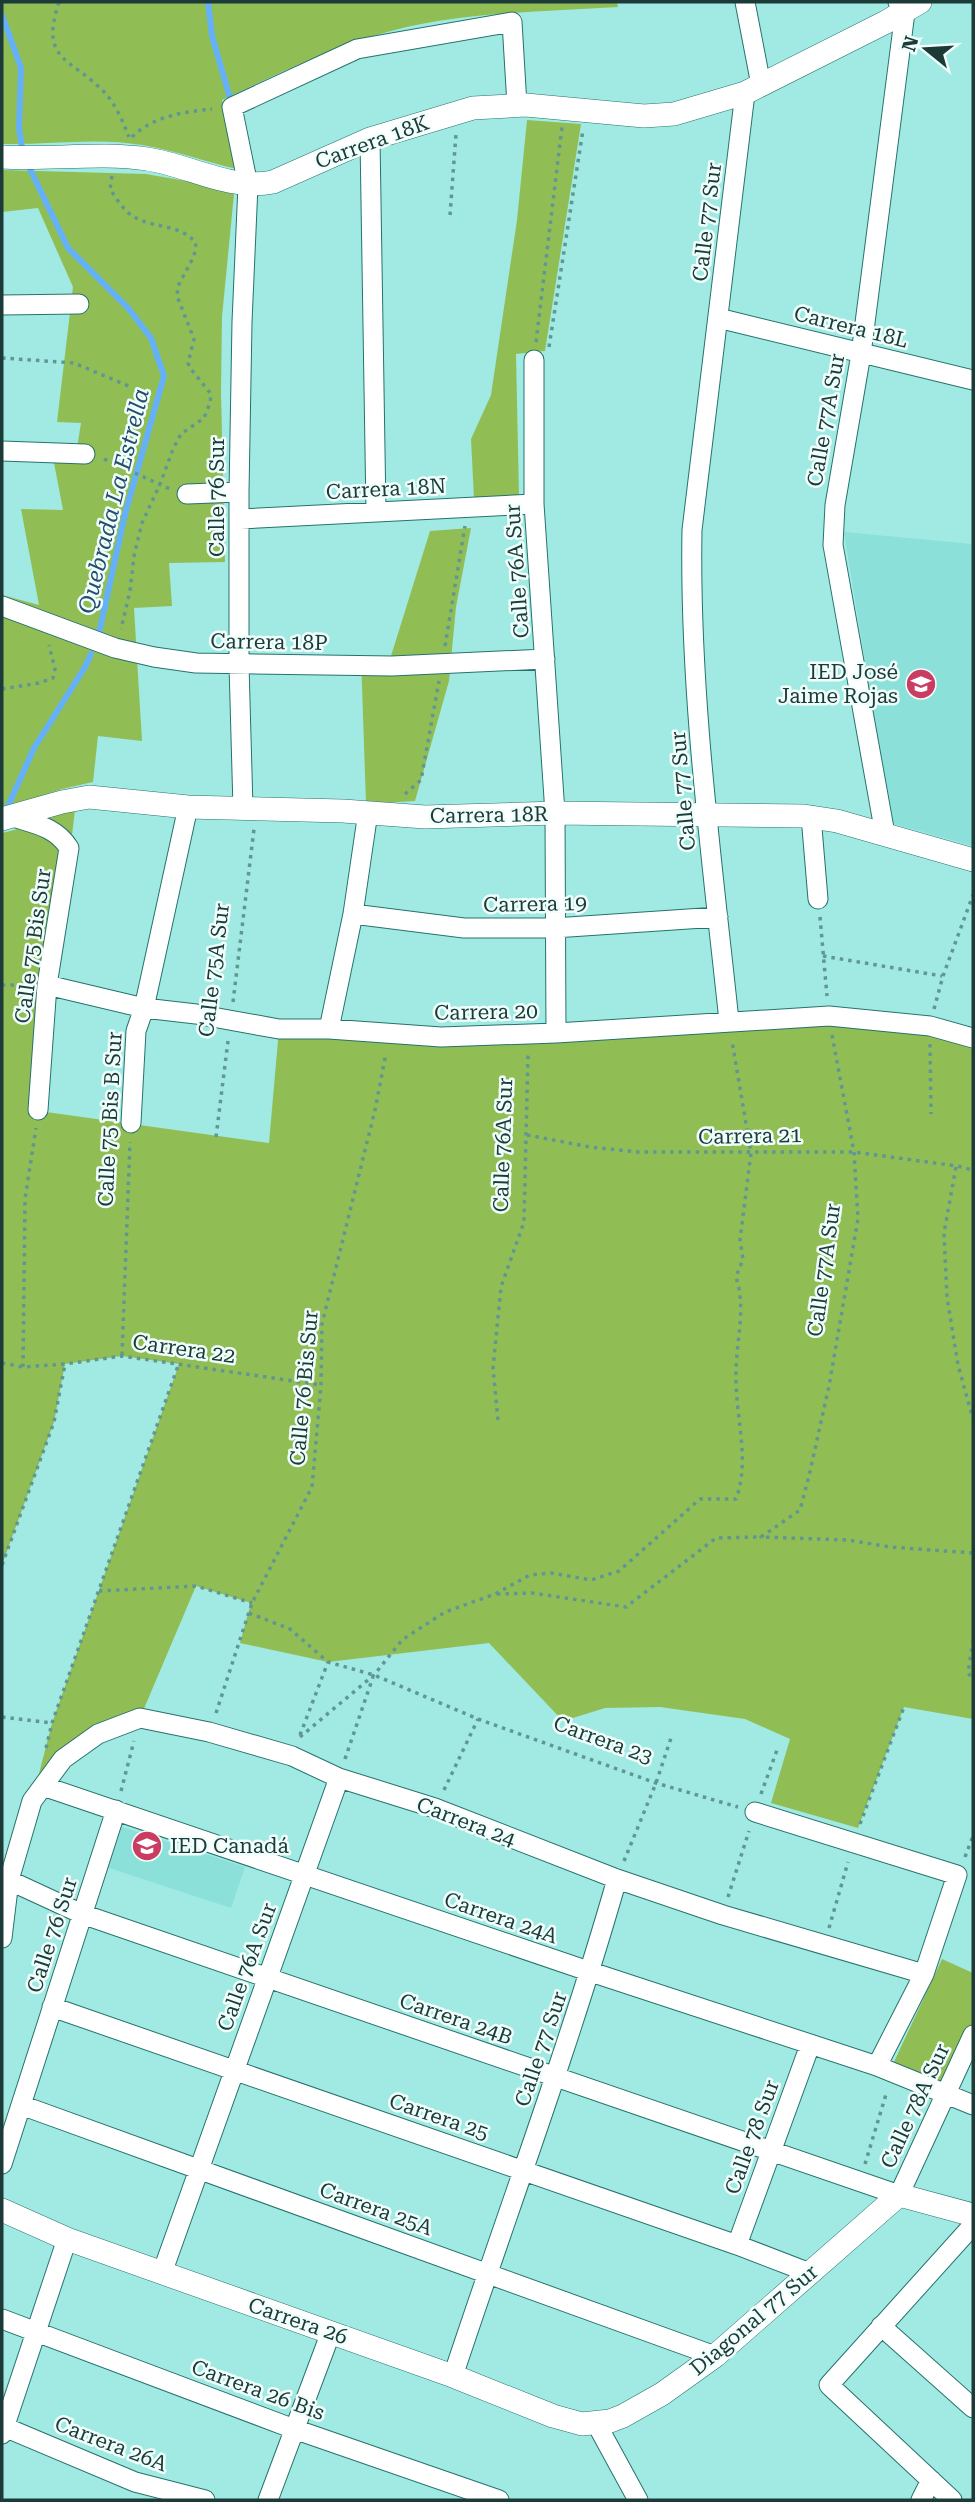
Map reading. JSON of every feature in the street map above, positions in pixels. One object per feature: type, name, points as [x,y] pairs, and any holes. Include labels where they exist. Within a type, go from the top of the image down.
[{"type":"street","name":"Calle 77 Sur","points":[[729,1021],[707,814],[691,599],[692,530],[718,318],[753,89],[745,2]]},
{"type":"street","name":"Carrera 18K","points":[[2,157],[122,149],[248,185],[273,182],[370,139],[458,111],[517,104],[644,116],[674,114],[753,89],[907,5]]},
{"type":"street","name":"Calle 77A Sur","points":[[885,834],[833,545],[835,505],[861,354],[907,5]]},
{"type":"street","points":[[248,185],[232,107],[358,49],[512,22],[517,104]]},
{"type":"street","points":[[370,139],[376,512]]},
{"type":"street","name":"Calle 76 Sur","points":[[248,185],[242,322],[239,665],[250,809]]},
{"type":"street","points":[[2,305],[79,304]]},
{"type":"street","name":"Carrera 18L","points":[[718,318],[973,380]]},
{"type":"street","name":"Calle 76A Sur","points":[[534,360],[534,504],[555,813],[556,1034]]},
{"type":"street","points":[[2,452],[85,454]]},
{"type":"street","points":[[187,494],[239,492]]},
{"type":"street","name":"Carrera 18N","points":[[240,519],[534,504]]},
{"type":"street","name":"Carrera 18P","points":[[2,606],[115,648],[196,663],[392,666],[545,659]]},
{"type":"street","name":"Carrera 18R","points":[[8,818],[89,797],[188,807],[368,812],[437,817],[555,813],[811,816],[973,860]]},
{"type":"street","name":"Calle 75 Bis B Sur","points":[[131,1123],[136,1031],[144,1008],[188,807]]},
{"type":"street","points":[[329,1029],[353,914],[368,812]]},
{"type":"street","points":[[811,816],[818,900]]},
{"type":"street","name":"Calle 75 Bis Sur","points":[[8,818],[50,829],[62,837],[69,848],[47,985],[38,1111]]},
{"type":"street","name":"Carrera 19","points":[[353,914],[464,928],[554,928],[718,917]]},
{"type":"street","name":"Carrera 20","points":[[47,985],[144,1008],[279,1029],[329,1029],[441,1037],[556,1034],[829,1016],[930,1026],[973,1038]]},
{"type":"street","points":[[2,1938],[5,1879],[38,1793],[63,1759],[99,1734],[140,1718]]},
{"type":"street","name":"Carrera 24","points":[[140,1718],[209,1732],[292,1756],[339,1777],[435,1808],[617,1879],[723,1915],[924,1974]]},
{"type":"street","name":"Calle 76A Sur","points":[[162,2273],[339,1777]]},
{"type":"street","name":"Carrera 24A","points":[[38,1793],[116,1810],[885,2069],[973,2105]]},
{"type":"street","name":"Calle 76 Sur","points":[[2,2164],[116,1810]]},
{"type":"street","points":[[755,1811],[957,1875],[924,1974],[885,2069]]},
{"type":"street","name":"Carrera 24B","points":[[5,1879],[82,1914],[899,2195]]},
{"type":"street","name":"Calle 77 Sur","points":[[453,2376],[591,1972],[617,1879]]},
{"type":"street","name":"Carrera 25","points":[[52,2007],[737,2245],[810,2273]]},
{"type":"street","name":"Calle 78A Sur","points":[[899,2195],[973,2035]]},
{"type":"street","name":"Calle 78 Sur","points":[[737,2245],[810,2045]]},
{"type":"street","name":"Carrera 25A","points":[[21,2105],[715,2356]]},
{"type":"street","points":[[899,2195],[973,2215]]},
{"type":"street","name":"Diagonal 77 Sur","points":[[596,2423],[623,2416],[640,2407],[715,2356],[899,2195]]},
{"type":"street","name":"Carrera 26","points":[[2,2210],[67,2239],[453,2376],[560,2419],[582,2424],[596,2423]]},
{"type":"street","points":[[952,2500],[829,2385],[973,2225]]},
{"type":"street","points":[[3,2429],[67,2239]]},
{"type":"street","name":"Carrera 26 Bis","points":[[2,2319],[294,2429],[499,2500]]},
{"type":"street","points":[[881,2326],[973,2408]]},
{"type":"street","points":[[268,2500],[331,2332]]},
{"type":"street","points":[[596,2423],[638,2500]]},
{"type":"street","name":"Carrera 26A","points":[[3,2429],[135,2482],[205,2500]]},
{"type":"street","points":[[921,2500],[931,2480]]},
{"type":"path","points":[[58,2],[51,37],[55,51],[106,94],[115,107],[122,149],[110,189],[133,216],[179,230],[197,243],[194,256],[178,286],[177,296],[194,339],[188,363],[211,394],[204,418],[181,434],[142,523],[134,556],[130,591],[115,648]]},
{"type":"path","points":[[122,149],[140,130],[153,122],[188,112],[232,107]]},
{"type":"path","points":[[575,109],[548,356],[534,360],[575,109]]},
{"type":"path","points":[[450,215],[458,111]]},
{"type":"path","points":[[2,358],[74,363],[131,387]]},
{"type":"path","points":[[125,467],[187,494]]},
{"type":"path","points":[[2,689],[53,678],[55,669],[49,635],[52,626]]},
{"type":"path","name":"Calle 75A Sur","points":[[216,1137],[250,809]]},
{"type":"path","points":[[931,1114],[930,1026],[943,976],[973,895]]},
{"type":"path","name":"Calle 77A Sur","points":[[761,1537],[800,1510],[832,1373],[858,1219],[854,1152],[829,1016],[818,900]]},
{"type":"path","points":[[823,956],[943,976]]},
{"type":"path","points":[[2,985],[47,985]]},
{"type":"path","points":[[300,1737],[373,1675],[402,1640],[445,1612],[495,1594],[530,1575],[551,1573],[591,1580],[619,1571],[700,1499],[736,1499],[743,1482],[736,1371],[742,1296],[736,1278],[743,1259],[740,1240],[751,1153],[729,1021]]},
{"type":"path","name":"Calle 76 Bis Sur","points":[[209,1732],[252,1603],[312,1487],[321,1385],[322,1324],[375,1110],[390,1033]]},
{"type":"path","name":"Calle 76A Sur","points":[[498,1420],[493,1368],[501,1287],[524,1222],[528,1034]]},
{"type":"path","points":[[23,1367],[25,1199],[38,1111]]},
{"type":"path","name":"Calle 75 Bis B Sur","points":[[122,1356],[131,1123]]},
{"type":"path","name":"Carrera 21","points":[[527,1135],[590,1147],[638,1152],[854,1152],[973,1170]]},
{"type":"path","points":[[957,1166],[944,1233],[947,1297],[958,1365],[973,1419]]},
{"type":"path","name":"Carrera 22","points":[[2,1363],[23,1367],[122,1356],[321,1385]]},
{"type":"path","points":[[46,1749],[52,1723],[179,1363]]},
{"type":"path","points":[[2,1565],[54,1422],[65,1364]]},
{"type":"path","points":[[495,1594],[532,1592],[626,1606],[716,1538],[848,1541],[973,1553]]},
{"type":"path","points":[[99,1591],[196,1586],[252,1603]]},
{"type":"path","name":"Carrera 23","points":[[249,1613],[290,1629],[328,1662],[373,1675],[478,1719],[656,1783],[755,1811]]},
{"type":"path","points":[[973,1640],[968,1673],[973,1679]]},
{"type":"path","points":[[292,1756],[328,1662]]},
{"type":"path","points":[[339,1777],[373,1675]]},
{"type":"path","points":[[2,1717],[52,1723]]},
{"type":"path","points":[[116,1810],[140,1718]]},
{"type":"path","points":[[435,1808],[478,1719]]},
{"type":"path","points":[[617,1879],[671,1738]]},
{"type":"path","points":[[859,2181],[885,2069]]},
{"type":"shaded area","name":"IED José Jaime Rojas","points":[[844,532],[973,544],[973,846],[891,823]]},
{"type":"shaded area","name":"IED Canadá","points":[[119,1826],[245,1867],[231,1908],[106,1867]]},
{"type":"green space","points":[[2,2],[617,2],[618,7],[466,17],[416,25],[317,57],[222,100],[237,169],[166,150],[125,143],[90,141],[2,144]]},
{"type":"green space","points":[[527,120],[581,124],[545,351],[516,354],[519,495],[474,499],[471,439],[491,395],[517,220]]},
{"type":"green space","points":[[2,170],[146,174],[234,194],[222,317],[225,562],[169,563],[172,606],[134,608],[142,741],[98,736],[93,782],[62,789],[2,809],[2,595],[39,605],[21,509],[63,510],[51,447],[77,448],[81,423],[57,422],[73,287],[38,208],[2,212]]},
{"type":"green space","points":[[471,528],[456,607],[449,681],[415,801],[366,804],[361,656],[391,656],[430,531]]},
{"type":"green space","points":[[75,810],[39,1111],[269,1143],[279,1029],[441,1037],[829,1016],[973,1038],[973,1719],[904,1707],[858,1828],[771,1803],[790,1739],[745,1719],[660,1707],[605,1708],[563,1721],[489,1643],[328,1662],[240,1643],[251,1603],[196,1586],[140,1718],[98,1734],[32,1801],[52,1723],[179,1364],[122,1356],[65,1364],[54,1422],[2,1565],[2,833]]},
{"type":"green space","points":[[942,1959],[973,1973],[973,2035],[948,2087],[894,2062]]},
{"type":"waterway","name":"Quebrada La Estrella","points":[[208,2],[212,36],[230,98]]},
{"type":"waterway","name":"Quebrada La Estrella","points":[[2,15],[21,68],[19,128],[22,148]]},
{"type":"waterway","name":"Quebrada La Estrella","points":[[30,169],[68,248],[128,308],[151,338],[164,376],[125,514],[99,633]]},
{"type":"waterway","name":"Quebrada La Estrella","points":[[8,806],[34,748],[91,654]]},
{"type":"place","name":"IED José Jaime Rojas","points":[[921,684]]},
{"type":"place","name":"IED Canadá","points":[[147,1846]]}]
